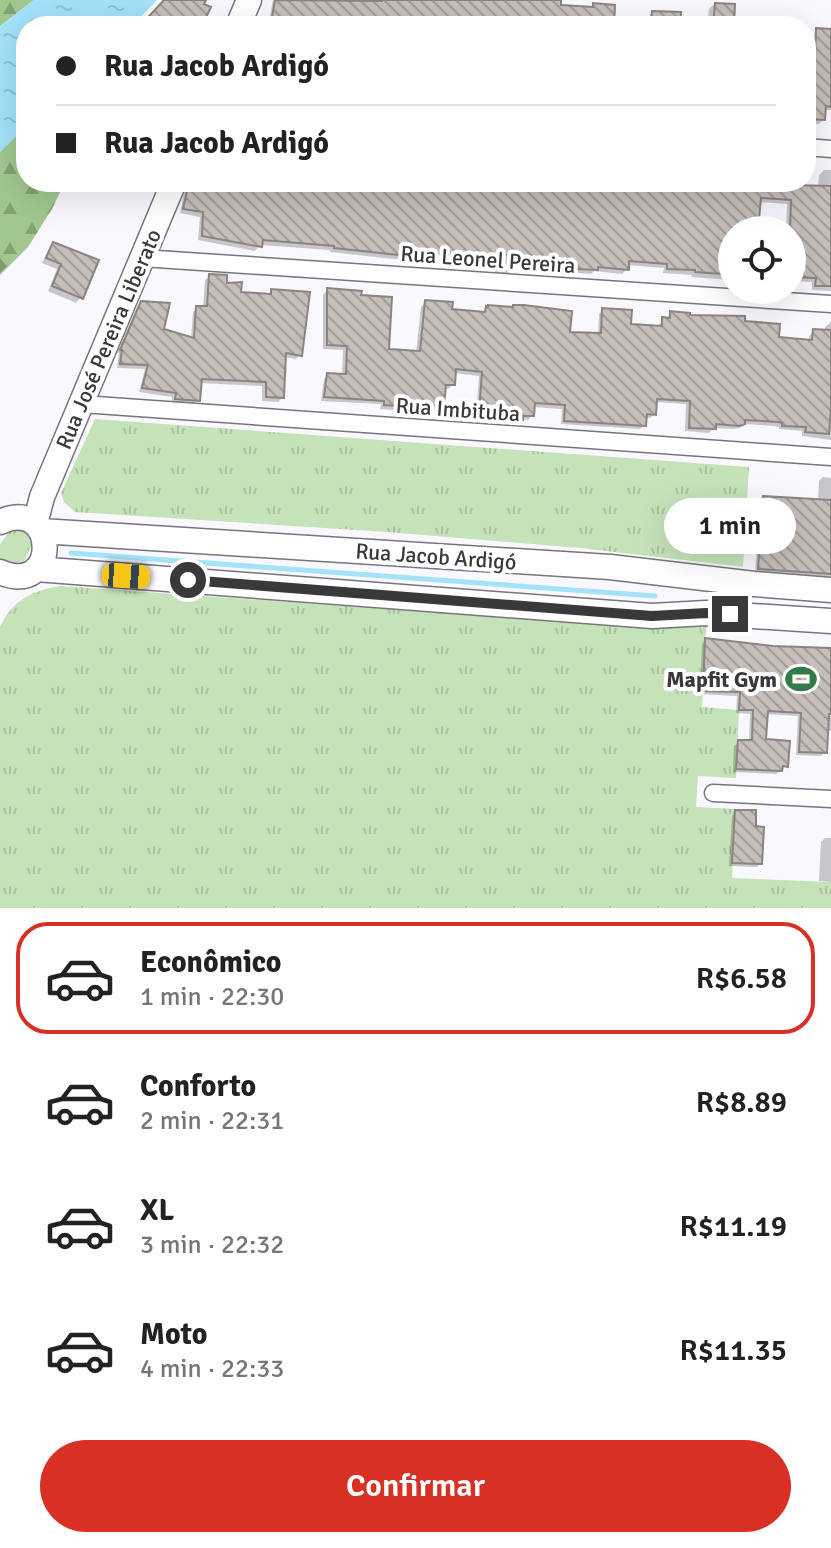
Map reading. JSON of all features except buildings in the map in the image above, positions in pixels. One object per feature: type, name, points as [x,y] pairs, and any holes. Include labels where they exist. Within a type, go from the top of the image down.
[{"type":"main road","name":"Rua José Pereira Liberato","points":[[23,524],[42,497],[170,192]]},
{"type":"main road","points":[[0,594],[18,572],[41,563],[46,547],[23,524]]},
{"type":"main road","name":"Rua Jacob Ardigó","points":[[23,524],[610,567],[831,590]]},
{"type":"main road","name":"Rua Jacob Ardigó","points":[[18,572],[652,616],[706,613],[831,621]]},
{"type":"street","name":"Rua Leonel Pereira","points":[[142,258],[831,304]]},
{"type":"street","name":"Rua Imbituba","points":[[82,404],[831,457]]},
{"type":"street","points":[[713,793],[831,799]]},
{"type":"green space","points":[[0,0],[34,0],[0,26]]},
{"type":"green space","points":[[16,136],[16,192],[60,192],[28,247],[0,275],[0,152]]},
{"type":"green space","points":[[95,419],[749,467],[743,567],[580,548],[387,532],[75,512],[64,502],[61,493]]},
{"type":"green space","points":[[15,522],[34,540],[20,570],[0,566],[0,545]]},
{"type":"green space","points":[[60,586],[644,627],[706,625],[702,707],[739,710],[736,778],[698,776],[696,807],[735,809],[732,878],[831,882],[831,908],[0,908],[0,627],[10,610],[24,598]]},
{"type":"water","points":[[34,0],[157,0],[142,16],[16,16],[16,136],[0,152],[0,26]]},
{"type":"waterway","points":[[71,553],[655,596]]},
{"type":"place","name":"Mapfit Gym","points":[[801,679]]},
{"type":"route","points":[[188,580],[652,616],[730,614]]}]
